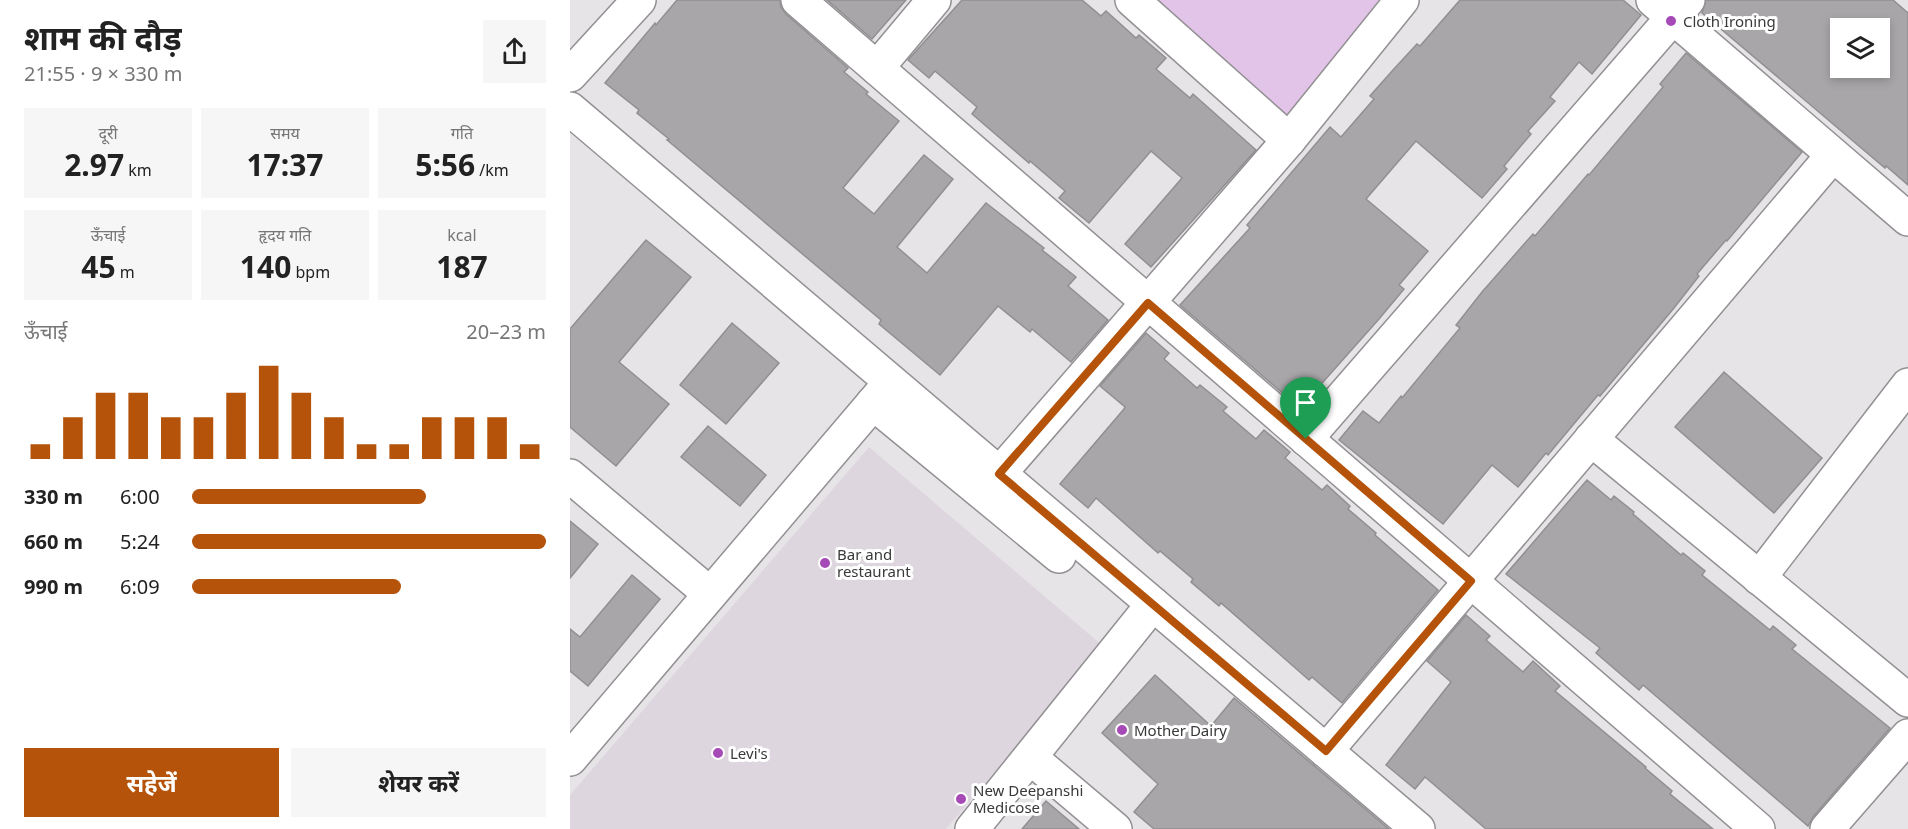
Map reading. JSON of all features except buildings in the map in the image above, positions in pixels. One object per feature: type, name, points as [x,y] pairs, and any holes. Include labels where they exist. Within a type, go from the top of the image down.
[{"type":"street","points":[[570,75],[639,0]]},
{"type":"street","points":[[798,0],[1758,829]]},
{"type":"street","points":[[877,68],[934,0]]},
{"type":"street","points":[[1132,0],[1288,140]]},
{"type":"street","points":[[999,474],[1288,140],[1402,0]]},
{"type":"street","points":[[1306,439],[1671,6],[1908,219]]},
{"type":"street","points":[[570,109],[1059,556]]},
{"type":"street","points":[[1326,751],[1833,154]]},
{"type":"street","points":[[1759,578],[1908,385]]},
{"type":"street","points":[[882,393],[999,474],[1418,829]]},
{"type":"street","points":[[571,754],[882,393]]},
{"type":"street","points":[[1591,439],[1908,700]]},
{"type":"street","points":[[570,476],[710,594]]},
{"type":"street","points":[[972,829],[1153,604]]},
{"type":"street","points":[[1827,829],[1908,736]]},
{"type":"street","points":[[1031,758],[1115,829]]},
{"type":"shaded area","points":[[1149,0],[1392,0],[1290,121]]},
{"type":"shaded area","points":[[869,447],[1103,646],[946,829],[570,829],[570,795]]},
{"type":"place","name":"Cloth Ironing","points":[[1671,21]]},
{"type":"place","name":"Bar and restaurant","points":[[825,563]]},
{"type":"place","name":"Mother Dairy","points":[[1122,730]]},
{"type":"place","name":"Levi's","points":[[718,753]]},
{"type":"place","name":"New Deepanshi Medicose","points":[[961,799]]},
{"type":"route","points":[[1148,303],[1306,439],[1471,581],[1326,751],[999,474],[1148,303]]}]
